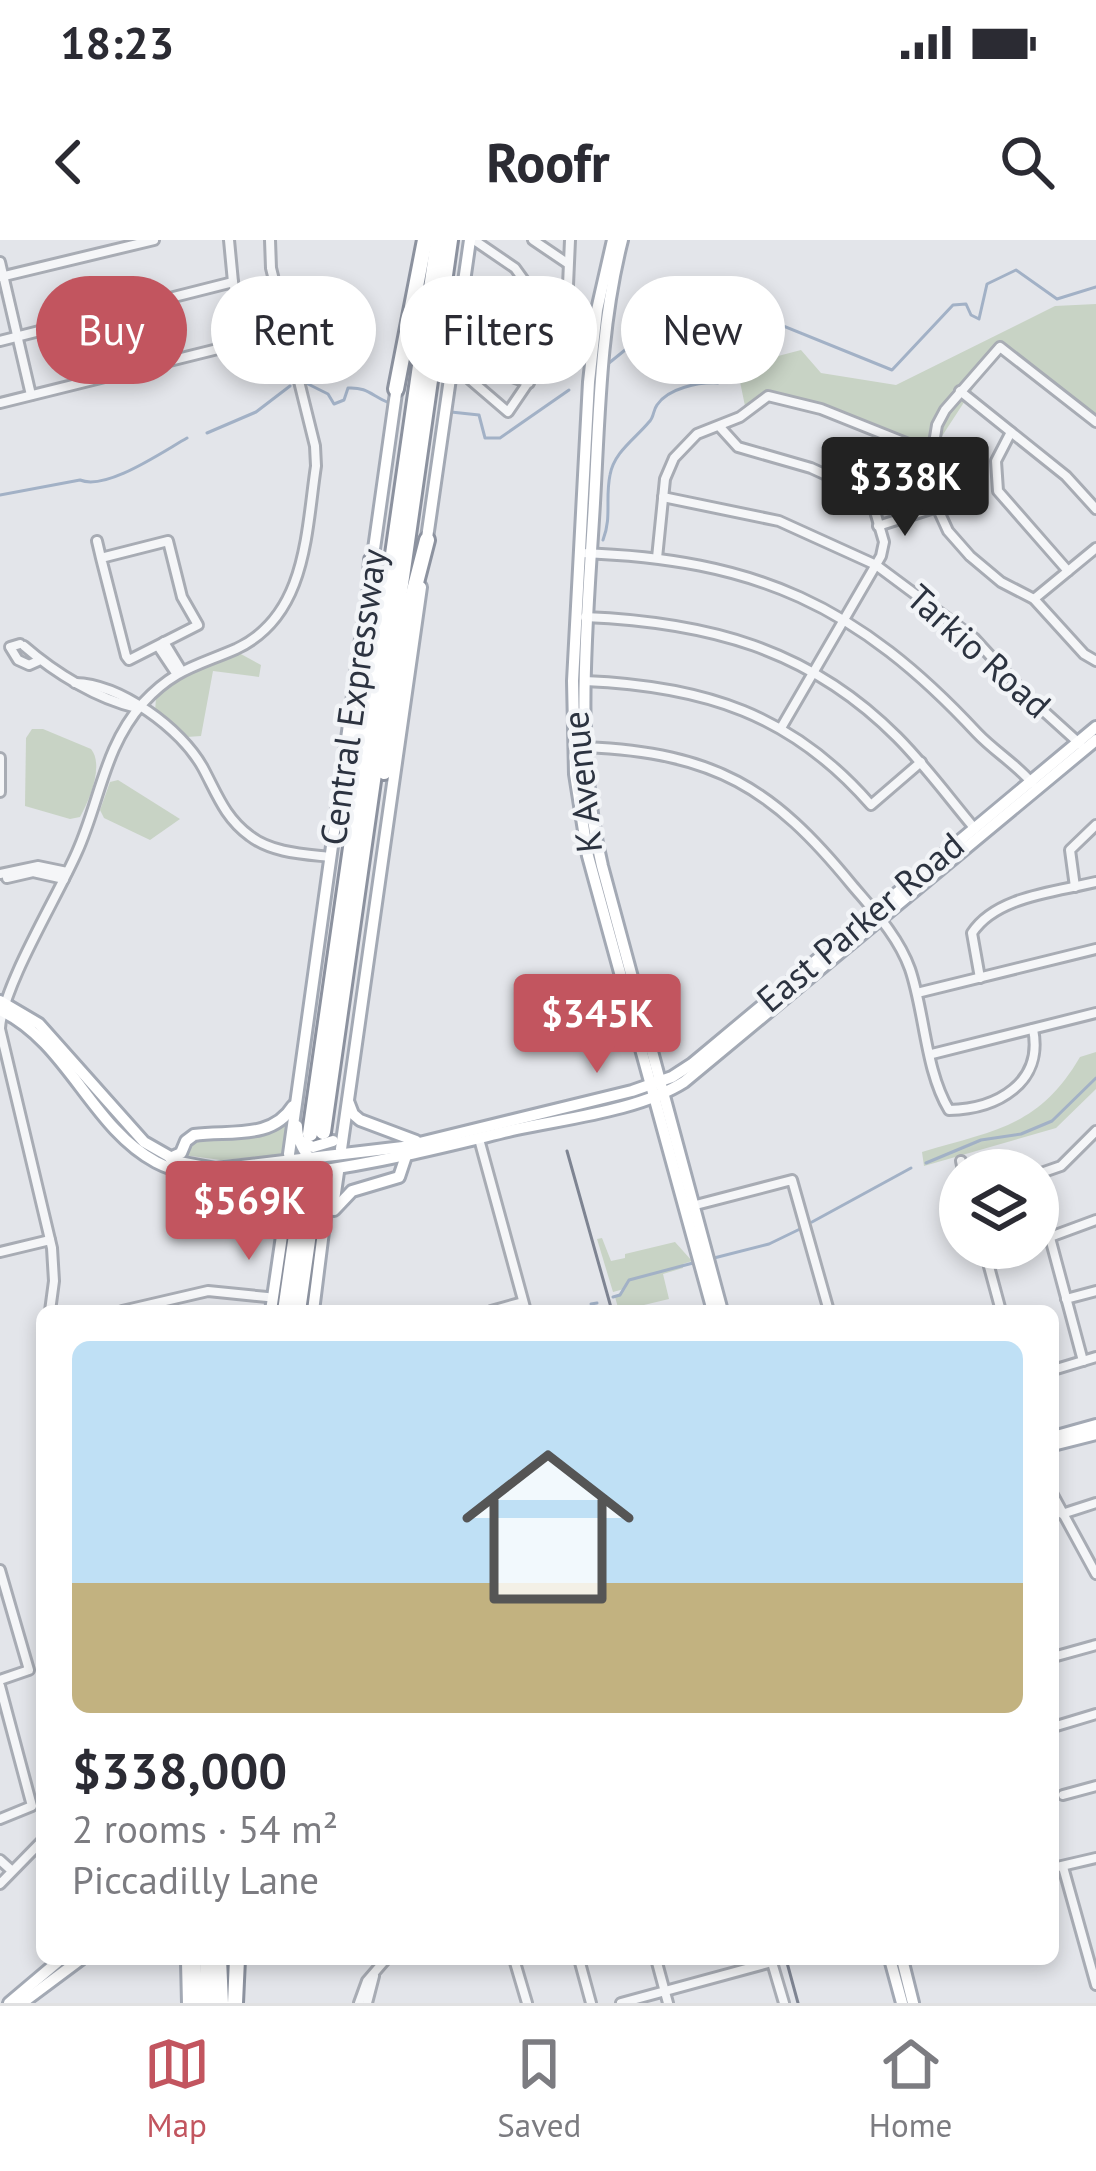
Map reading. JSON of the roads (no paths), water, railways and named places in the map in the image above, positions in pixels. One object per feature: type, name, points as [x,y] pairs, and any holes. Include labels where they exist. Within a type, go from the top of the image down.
[{"type":"highway","points":[[396,388],[422,240]]},
{"type":"highway","name":"Central Expressway","points":[[321,1139],[351,847],[438,240]]},
{"type":"highway","name":"Central Expressway","points":[[321,1139],[450,240]]},
{"type":"highway","points":[[369,816],[382,783],[411,602],[427,540]]},
{"type":"highway","points":[[351,847],[345,824],[369,630],[372,560]]},
{"type":"highway","points":[[286,1305],[305,1185]]},
{"type":"highway","points":[[298,1305],[305,1185]]},
{"type":"highway","points":[[190,1965],[192,2003]]},
{"type":"highway","points":[[207,1965],[208,2003]]},
{"type":"highway","points":[[219,1965],[220,2003]]},
{"type":"highway","points":[[238,1965],[238,2003]]},
{"type":"main road","name":"Central Expressway","points":[[465,276],[472,240]]},
{"type":"main road","name":"K Avenue","points":[[613,240],[594,329],[579,747],[596,868],[720,1305]]},
{"type":"main road","name":"K Avenue","points":[[594,401],[605,314],[622,240]]},
{"type":"main road","name":"Central Expressway","points":[[321,1139],[348,1097],[449,384]]},
{"type":"main road","name":"Central Expressway","points":[[289,1154],[396,388]]},
{"type":"main road","name":"East Parker Road","points":[[404,1152],[656,1090],[719,1047],[1081,746],[1096,727]]},
{"type":"main road","name":"East Parker Road","points":[[1081,746],[1096,740]]},
{"type":"main road","points":[[268,1305],[279,1223],[305,1185],[321,1139],[379,878]]},
{"type":"main road","points":[[315,1305],[305,1185],[321,1139],[320,939]]},
{"type":"main road","points":[[2,1006],[39,1024],[147,1157],[216,1169],[404,1152],[399,1177],[352,1191],[332,1215]]},
{"type":"main road","points":[[348,1097],[350,1109],[361,1120],[427,1142]]},
{"type":"main road","points":[[171,1164],[194,1135],[267,1130],[281,1122],[295,1103]]},
{"type":"main road","name":"East Parker Road","points":[[404,1152],[427,1142],[477,1134]]},
{"type":"main road","points":[[171,1164],[220,1198],[266,1204],[279,1223]]},
{"type":"main road","points":[[317,1305],[338,1172]]},
{"type":"main road","points":[[269,1305],[287,1199],[305,1185]]},
{"type":"main road","name":"K Avenue","points":[[708,1273],[711,1305]]},
{"type":"main road","points":[[1059,1439],[1096,1430]]},
{"type":"main road","points":[[9,2003],[55,1965]]},
{"type":"main road","points":[[22,2003],[73,1965]]},
{"type":"main road","points":[[892,1965],[902,2003]]},
{"type":"main road","points":[[904,1965],[914,2003]]},
{"type":"street","points":[[2,277],[154,240]]},
{"type":"street","points":[[229,240],[232,276]]},
{"type":"street","points":[[51,1305],[50,1240],[0,1028],[2,1006],[66,875],[110,755],[139,708],[178,672],[256,637],[287,602],[301,569],[315,446],[271,268],[270,240]]},
{"type":"street","points":[[472,240],[521,276]]},
{"type":"street","points":[[533,240],[568,263]]},
{"type":"street","points":[[568,276],[570,240]]},
{"type":"street","points":[[0,262],[31,395]]},
{"type":"street","points":[[0,341],[211,288]]},
{"type":"street","points":[[1096,422],[1000,347],[938,425],[932,453],[937,507],[948,531],[970,556],[1034,599],[1096,661]]},
{"type":"street","points":[[0,403],[211,351]]},
{"type":"street","points":[[475,384],[508,412],[528,384]]},
{"type":"street","points":[[961,392],[1066,476],[1096,508]]},
{"type":"street","points":[[657,558],[668,470],[682,447],[697,434],[775,395],[932,453]]},
{"type":"street","points":[[719,426],[738,447],[811,468],[866,493],[884,548],[781,728]]},
{"type":"street","points":[[1011,432],[996,461],[998,490],[1068,571]]},
{"type":"street","name":"Tarkio Road","points":[[663,497],[779,521],[876,566],[974,638],[1081,746]]},
{"type":"street","points":[[878,526],[937,507]]},
{"type":"street","points":[[97,542],[101,558],[126,656],[134,660],[199,625],[182,597],[168,541],[101,558]]},
{"type":"street","points":[[1034,599],[1096,548]]},
{"type":"street","points":[[586,553],[707,566],[766,582],[845,619],[924,677],[1033,785]]},
{"type":"street","points":[[582,617],[694,627],[758,646],[813,672],[879,719],[977,831]]},
{"type":"street","points":[[161,644],[178,672]]},
{"type":"street","points":[[22,645],[10,646],[18,660],[29,665],[38,662],[75,683],[98,684],[184,742],[225,812],[250,836],[285,851],[331,857]]},
{"type":"street","points":[[578,681],[689,692],[732,705],[781,728],[837,769],[871,806],[921,763]]},
{"type":"street","points":[[579,747],[672,757],[714,770],[754,789],[815,841],[906,958],[944,1100],[952,1111],[1012,1092],[1025,1080],[1034,1061],[1033,1029]]},
{"type":"street","points":[[0,758],[0,791]]},
{"type":"street","points":[[1075,887],[1070,850],[1096,825]]},
{"type":"street","points":[[0,877],[38,866],[66,875]]},
{"type":"street","points":[[980,978],[972,933],[981,921],[1004,906],[1096,882]]},
{"type":"street","points":[[917,993],[1096,949]]},
{"type":"street","points":[[932,1054],[1096,1013]]},
{"type":"street","points":[[1059,1167],[1096,1131]]},
{"type":"street","points":[[477,1134],[524,1305]]},
{"type":"street","points":[[689,1207],[792,1180],[827,1305]]},
{"type":"street","points":[[1059,1234],[1096,1220]]},
{"type":"street","points":[[0,1252],[50,1240]]},
{"type":"street","points":[[990,1269],[999,1305]]},
{"type":"street","points":[[1058,1269],[1083,1361]]},
{"type":"street","points":[[147,1305],[204,1291],[267,1297]]},
{"type":"street","points":[[1066,1299],[1096,1291]]},
{"type":"street","points":[[1059,1368],[1096,1358]]},
{"type":"street","points":[[1062,1514],[1096,1503]]},
{"type":"street","points":[[1059,1508],[1096,1572]]},
{"type":"street","points":[[0,1820],[32,1806],[0,1683],[29,1670],[1,1570]]},
{"type":"street","points":[[0,1625],[16,1621]]},
{"type":"street","points":[[1059,1655],[1096,1645]]},
{"type":"street","points":[[1059,1724],[1096,1714]]},
{"type":"street","points":[[0,1749],[16,1744]]},
{"type":"street","points":[[1063,1795],[1096,1786]]},
{"type":"street","points":[[0,1884],[36,1847]]},
{"type":"street","points":[[1059,1868],[1096,1858]]},
{"type":"street","points":[[0,1860],[11,1870]]},
{"type":"street","points":[[1059,1871],[1096,1985]]},
{"type":"street","points":[[363,2003],[382,1965]]},
{"type":"street","points":[[516,1965],[525,2003]]},
{"type":"street","points":[[581,1965],[591,2003]]},
{"type":"street","points":[[658,1965],[668,2003]]},
{"type":"street","points":[[621,2003],[755,1965]]},
{"type":"street","points":[[773,1965],[784,2003]]},
{"type":"waterway","points":[[609,363],[667,316],[677,317],[685,330],[707,346],[714,344],[726,318],[746,311],[892,370],[953,305],[966,304],[979,319],[987,284],[1016,270],[1057,299],[1096,287]]},
{"type":"waterway","points":[[308,384],[328,394],[334,404],[344,400],[348,388],[387,402]]},
{"type":"waterway","points":[[603,540],[616,459],[668,394],[706,384]]},
{"type":"waterway","points":[[207,433],[256,412],[290,386]]},
{"type":"waterway","points":[[451,412],[479,415],[485,438],[500,438],[569,390]]},
{"type":"waterway","points":[[0,495],[104,480],[187,438]]},
{"type":"waterway","points":[[926,1163],[981,1140],[1021,1134],[1052,1121],[1096,1078]]},
{"type":"waterway","points":[[812,1222],[911,1168]]},
{"type":"waterway","points":[[714,1258],[769,1244],[800,1229]]},
{"type":"waterway","points":[[613,1297],[620,1295],[629,1280],[693,1263]]},
{"type":"waterway","points":[[591,1304],[597,1303]]},
{"type":"tram line","points":[[567,1151],[610,1305]]},
{"type":"tram line","points":[[788,1965],[798,2003]]}]
